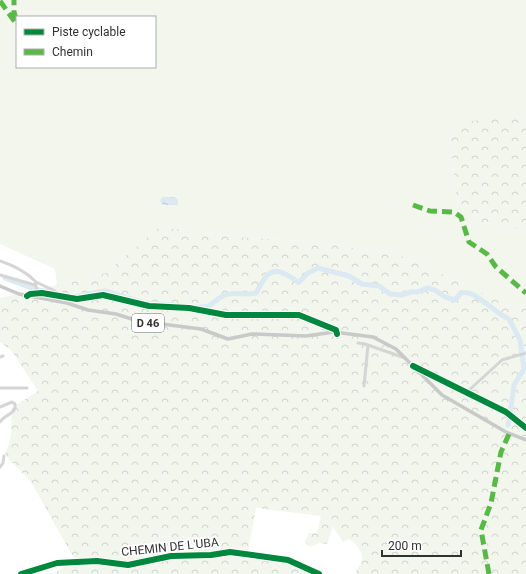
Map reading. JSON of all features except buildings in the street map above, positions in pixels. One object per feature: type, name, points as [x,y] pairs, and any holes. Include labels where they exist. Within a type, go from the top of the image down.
[{"type":"main road","name":"D 46","points":[[0,286],[27,296],[67,303],[88,310],[116,314],[138,321],[200,329],[228,339],[252,334],[298,336],[337,333],[373,337],[387,343],[406,357],[442,395],[506,432],[526,440]]},
{"type":"street","points":[[0,261],[16,267],[36,284],[39,291]]},
{"type":"street","points":[[0,275],[36,284],[43,284],[57,294]]},
{"type":"street","points":[[27,296],[39,291],[77,299],[103,295],[149,306],[189,308],[226,315],[299,314],[337,333]]},
{"type":"street","points":[[358,343],[390,352],[404,358],[406,357]]},
{"type":"street","points":[[364,386],[368,345]]},
{"type":"street","points":[[467,392],[502,360],[526,353]]},
{"type":"street","points":[[413,366],[506,412],[526,428]]},
{"type":"street","points":[[0,388],[27,388]]},
{"type":"street","points":[[0,407],[12,402],[15,404],[16,408],[0,422]]},
{"type":"street","points":[[0,467],[3,464],[4,456]]},
{"type":"street","name":"CHEMIN DE L'UBA","points":[[21,574],[59,563],[94,560],[128,565],[169,556],[211,555],[228,552],[288,560],[319,574]]},
{"type":"green space","points":[[0,0],[526,0],[526,119],[514,115],[449,127],[459,218],[526,230],[526,308],[503,303],[406,257],[319,242],[248,238],[159,227],[106,273],[57,285],[55,269],[0,244]]},
{"type":"green space","points":[[514,115],[526,119],[526,230],[459,218],[449,127],[446,125]]},
{"type":"green space","points":[[159,227],[248,238],[319,242],[406,257],[503,303],[526,308],[526,574],[356,574],[362,559],[361,552],[349,539],[343,542],[333,527],[327,544],[320,543],[310,547],[305,542],[309,533],[317,533],[321,516],[256,508],[247,556],[289,562],[315,574],[53,574],[75,560],[31,482],[5,455],[11,437],[12,408],[38,391],[11,350],[0,342],[0,298],[106,273]]},
{"type":"water","points":[[162,197],[175,197],[178,200],[178,203],[176,205],[163,205],[160,201]]},
{"type":"waterway","points":[[191,307],[209,306],[220,298],[229,294],[256,293],[263,280],[273,272],[278,271],[299,282],[308,273],[318,268],[349,276],[362,284],[379,286],[390,294],[401,295],[417,292],[427,288],[435,290],[445,297],[455,300],[461,293],[472,295],[509,319],[520,340],[524,369],[514,385],[510,415]]},
{"type":"waterway","points":[[5,278],[34,289],[74,297],[104,291]]},
{"type":"waterway","points":[[105,291],[144,303],[184,306]]},
{"type":"waterway","points":[[508,425],[510,416]]},
{"type":"marked path","points":[[14,0],[14,12],[16,19]]},
{"type":"marked path","points":[[0,1],[16,22]]},
{"type":"marked path","points":[[413,205],[430,211],[454,212],[461,217],[469,242],[487,254],[496,267],[526,293]]},
{"type":"marked path","points":[[489,574],[481,530],[491,503],[501,452],[509,434]]},
{"type":"cycle path","points":[[27,296],[30,294],[42,293],[77,299],[103,295],[149,306],[189,308],[226,315],[299,315],[336,330],[337,334]]},
{"type":"cycle path","points":[[413,366],[506,412],[526,428]]},
{"type":"cycle path","points":[[21,574],[57,563],[97,561],[128,565],[171,556],[211,555],[230,552],[288,560],[319,574]]}]
